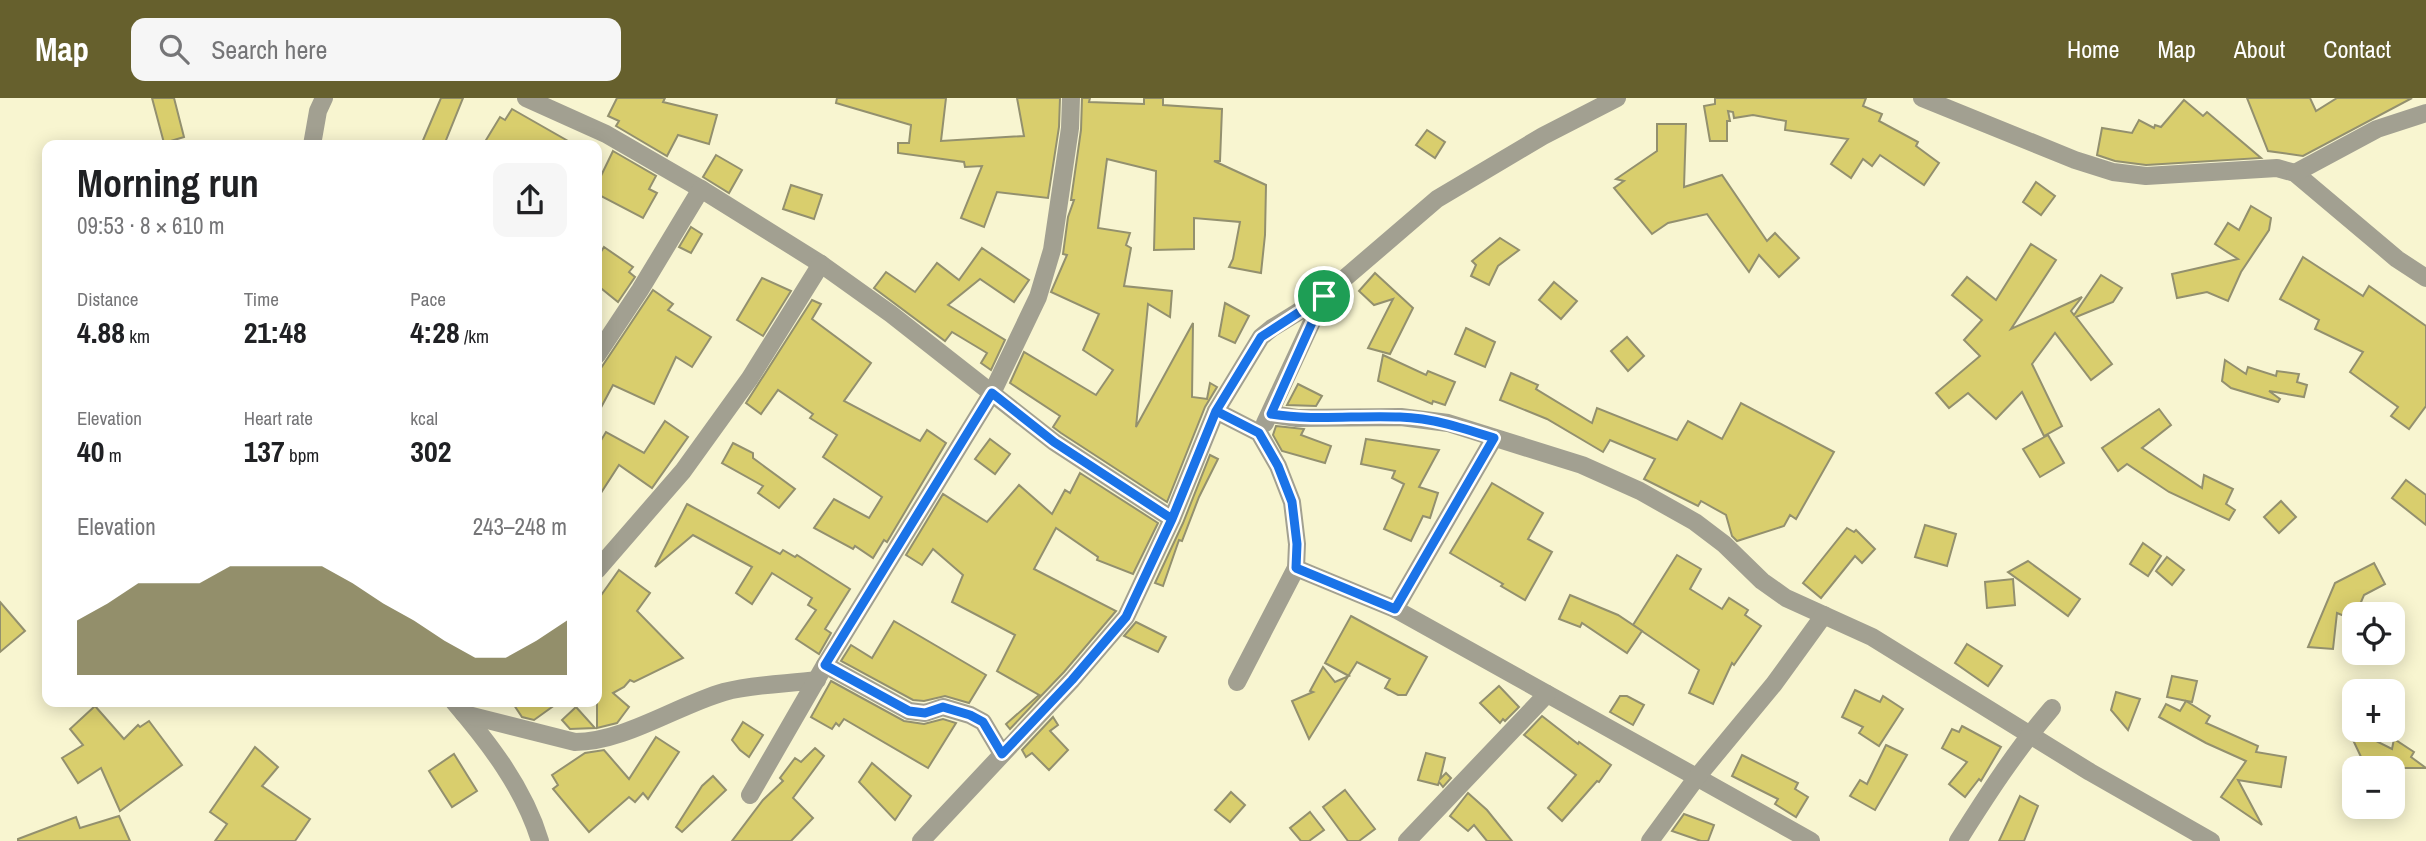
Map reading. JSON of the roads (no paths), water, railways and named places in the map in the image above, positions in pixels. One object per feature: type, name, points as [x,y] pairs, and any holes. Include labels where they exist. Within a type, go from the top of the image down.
[{"type":"street","points":[[313,140],[318,111],[324,98]]},
{"type":"street","points":[[526,98],[599,140]]},
{"type":"street","points":[[750,795],[821,672],[992,393],[1038,297],[1052,250],[1070,128],[1071,98]]},
{"type":"street","points":[[921,841],[1072,680],[1126,617],[1172,519],[1216,411],[1261,337],[1324,296],[1437,199],[1543,136],[1617,98]]},
{"type":"street","points":[[1922,98],[2075,160],[2113,172],[2146,176],[2277,169],[2295,173],[2398,259],[2426,278]]},
{"type":"street","points":[[2295,173],[2377,129],[2426,113]]},
{"type":"street","points":[[602,141],[701,189],[821,264],[891,314],[1054,442],[1172,519]]},
{"type":"street","points":[[602,347],[701,189]]},
{"type":"street","points":[[602,564],[683,471],[750,378],[821,264]]},
{"type":"street","points":[[1259,433],[1271,414],[1324,296]]},
{"type":"street","points":[[1216,411],[1259,433],[1278,466],[1292,502],[1297,544],[1296,568],[1237,682]]},
{"type":"street","points":[[1271,414],[1297,418],[1401,417],[1448,423],[1582,465],[1640,491],[1695,522],[1724,544],[1762,581],[1786,598],[1872,637],[2090,772],[2211,841]]},
{"type":"street","points":[[1395,609],[1494,438]]},
{"type":"street","points":[[1296,568],[1395,609],[1811,841]]},
{"type":"street","points":[[1650,841],[1824,615]]},
{"type":"street","points":[[459,708],[575,742],[589,742],[622,733],[726,692],[821,672],[909,711],[925,713],[943,707],[970,715],[983,722],[1002,754]]},
{"type":"street","points":[[1407,841],[1547,694]]},
{"type":"street","points":[[459,708],[515,782],[533,818],[540,841]]},
{"type":"street","points":[[1958,841],[1994,783],[2030,733],[2052,708]]}]
